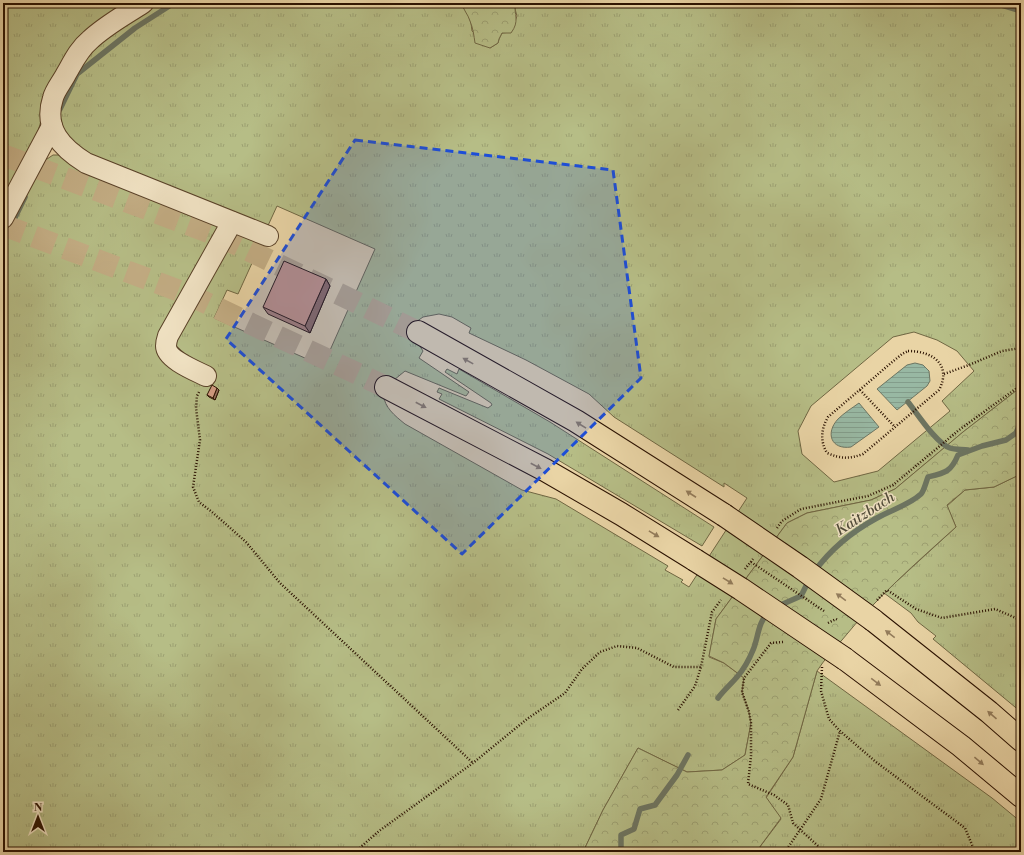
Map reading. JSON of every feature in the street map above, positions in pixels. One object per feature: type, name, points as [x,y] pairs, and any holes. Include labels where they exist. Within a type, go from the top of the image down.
[{"type":"highway","points":[[418,332],[576,421],[724,515],[800,567],[872,620],[989,712],[1021,740]]},
{"type":"highway","points":[[386,387],[545,470],[620,514],[741,589],[845,659],[961,746],[1021,796]]},
{"type":"lane","points":[[143,3],[101,30],[80,50],[53,98],[51,108],[52,126],[55,135],[62,145],[86,163],[268,236]]},
{"type":"lane","points":[[3,218],[52,126]]},
{"type":"lane","points":[[206,376],[174,358],[166,349],[166,342],[232,222]]},
{"type":"path","points":[[944,374],[1002,351],[1021,348]]},
{"type":"path","points":[[908,351],[917,351],[931,356],[941,365],[944,374],[943,383],[939,390],[863,454],[851,458],[843,458],[827,453],[823,443],[822,434],[828,417],[897,358],[908,351]]},
{"type":"path","points":[[206,376],[197,396],[196,408],[200,440],[193,487],[199,502],[246,542],[280,583],[473,763]]},
{"type":"path","points":[[773,533],[782,521],[801,509],[868,496],[893,485],[959,430],[1021,385]]},
{"type":"path","points":[[860,390],[894,427]]},
{"type":"path","points":[[741,575],[755,556]]},
{"type":"path","points":[[751,562],[824,612]]},
{"type":"path","points":[[887,590],[916,610],[942,618],[995,610],[1016,618],[1021,622]]},
{"type":"path","points":[[678,710],[695,686],[701,667],[712,612],[722,600]]},
{"type":"path","points":[[830,615],[836,619]]},
{"type":"path","points":[[771,643],[744,678],[742,692],[750,712],[751,723],[751,756],[748,784],[774,794],[788,805],[793,823],[818,846],[821,852]]},
{"type":"path","points":[[355,852],[379,831],[473,763],[528,719],[566,693],[582,669],[600,652],[617,646],[637,648],[674,667],[701,667]]},
{"type":"path","points":[[822,663],[821,691],[829,719],[840,731],[876,762],[965,828],[975,852]]},
{"type":"path","points":[[785,852],[821,799],[840,731]]},
{"type":"path","points":[[848,852],[900,848],[936,852]]},
{"type":"highlighted area","points":[[355,140],[613,170],[641,378],[462,554],[226,339]]},
{"type":"green space","points":[[3,3],[135,3],[99,27],[45,107],[32,152],[3,206]]},
{"type":"green space","points":[[150,3],[462,3],[468,14],[472,31],[490,48],[498,43],[502,33],[511,32],[517,16],[515,3],[1021,3],[1021,387],[963,432],[895,489],[871,500],[807,513],[787,523],[716,619],[709,657],[724,663],[744,678],[742,692],[751,723],[745,755],[722,770],[687,772],[638,748],[603,810],[583,852],[3,852],[3,224],[35,167],[53,155],[61,155],[223,223],[172,350],[235,228],[262,241],[238,294],[227,290],[214,318],[323,366],[375,249],[277,206],[266,230],[70,146],[56,112],[82,56]],"holes":[[[439,314],[452,317],[471,328],[469,333],[526,360],[589,394],[614,417],[724,487],[724,483],[747,498],[689,587],[681,582],[683,580],[665,570],[668,566],[556,499],[522,490],[405,424],[391,411],[384,399],[383,394],[394,380],[405,371],[466,396],[469,392],[419,358],[423,351],[416,340],[416,322],[423,317]],[[914,332],[937,340],[957,351],[974,371],[942,401],[950,411],[878,471],[834,482],[802,454],[798,431],[811,406],[893,337]]]},
{"type":"green space","points":[[462,3],[515,3],[516,21],[514,29],[511,33],[502,33],[498,43],[490,48],[475,43],[471,24]]},
{"type":"green space","points":[[447,369],[457,374],[459,369],[550,422],[714,527],[702,546],[548,454],[439,399],[442,394],[437,392],[439,388],[488,408],[492,405],[445,372]]},
{"type":"green space","points":[[1021,387],[1021,474],[994,487],[965,490],[947,505],[956,527],[882,595],[829,655],[817,671],[793,757],[766,797],[781,818],[756,852],[583,852],[603,810],[638,748],[687,772],[722,770],[745,755],[751,723],[742,692],[744,678],[724,663],[709,656],[716,619],[787,523],[807,513],[871,500],[895,489],[963,432]]},
{"type":"green space","points":[[1021,474],[1021,712],[933,639],[936,636],[918,622],[911,613],[884,593],[956,527],[947,506],[965,490],[994,487]]},
{"type":"green space","points":[[817,671],[992,798],[1021,822],[1021,852],[756,852],[781,819],[766,798],[793,757]]},
{"type":"shaded area","points":[[915,363],[923,365],[929,371],[930,381],[927,386],[897,410],[877,389],[907,365]]},
{"type":"shaded area","points":[[859,403],[879,427],[851,447],[839,446],[832,439],[831,435],[834,424],[840,417]]},
{"type":"building","points":[[284,261],[326,279],[305,326],[263,307]]},
{"type":"building","points":[[212,385],[217,388],[213,398],[207,395]]},
{"type":"waterway","points":[[60,109],[77,74],[135,28],[174,3]]},
{"type":"waterway","points":[[995,3],[1021,11]]},
{"type":"waterway","points":[[3,242],[25,197]]},
{"type":"waterway","points":[[908,402],[933,434],[945,445],[952,449],[968,450]]},
{"type":"waterway","name":"Kaitzbach","points":[[814,572],[827,556],[851,535],[868,523],[921,494],[928,477],[947,471],[953,465],[958,455],[982,446],[1006,440],[1016,433],[1021,422]]},
{"type":"waterway","name":"Kaitzbach","points":[[776,607],[801,596],[809,580]]},
{"type":"waterway","name":"Kaitzbach","points":[[718,698],[742,671],[755,646],[762,621],[768,613]]},
{"type":"waterway","name":"Kaitzbach","points":[[621,852],[621,835],[634,829],[640,809],[655,805],[677,775],[688,755]]},
{"type":"tunnel","points":[[3,155],[219,236],[418,332]]},
{"type":"tunnel","points":[[3,225],[185,293],[386,387]]}]
